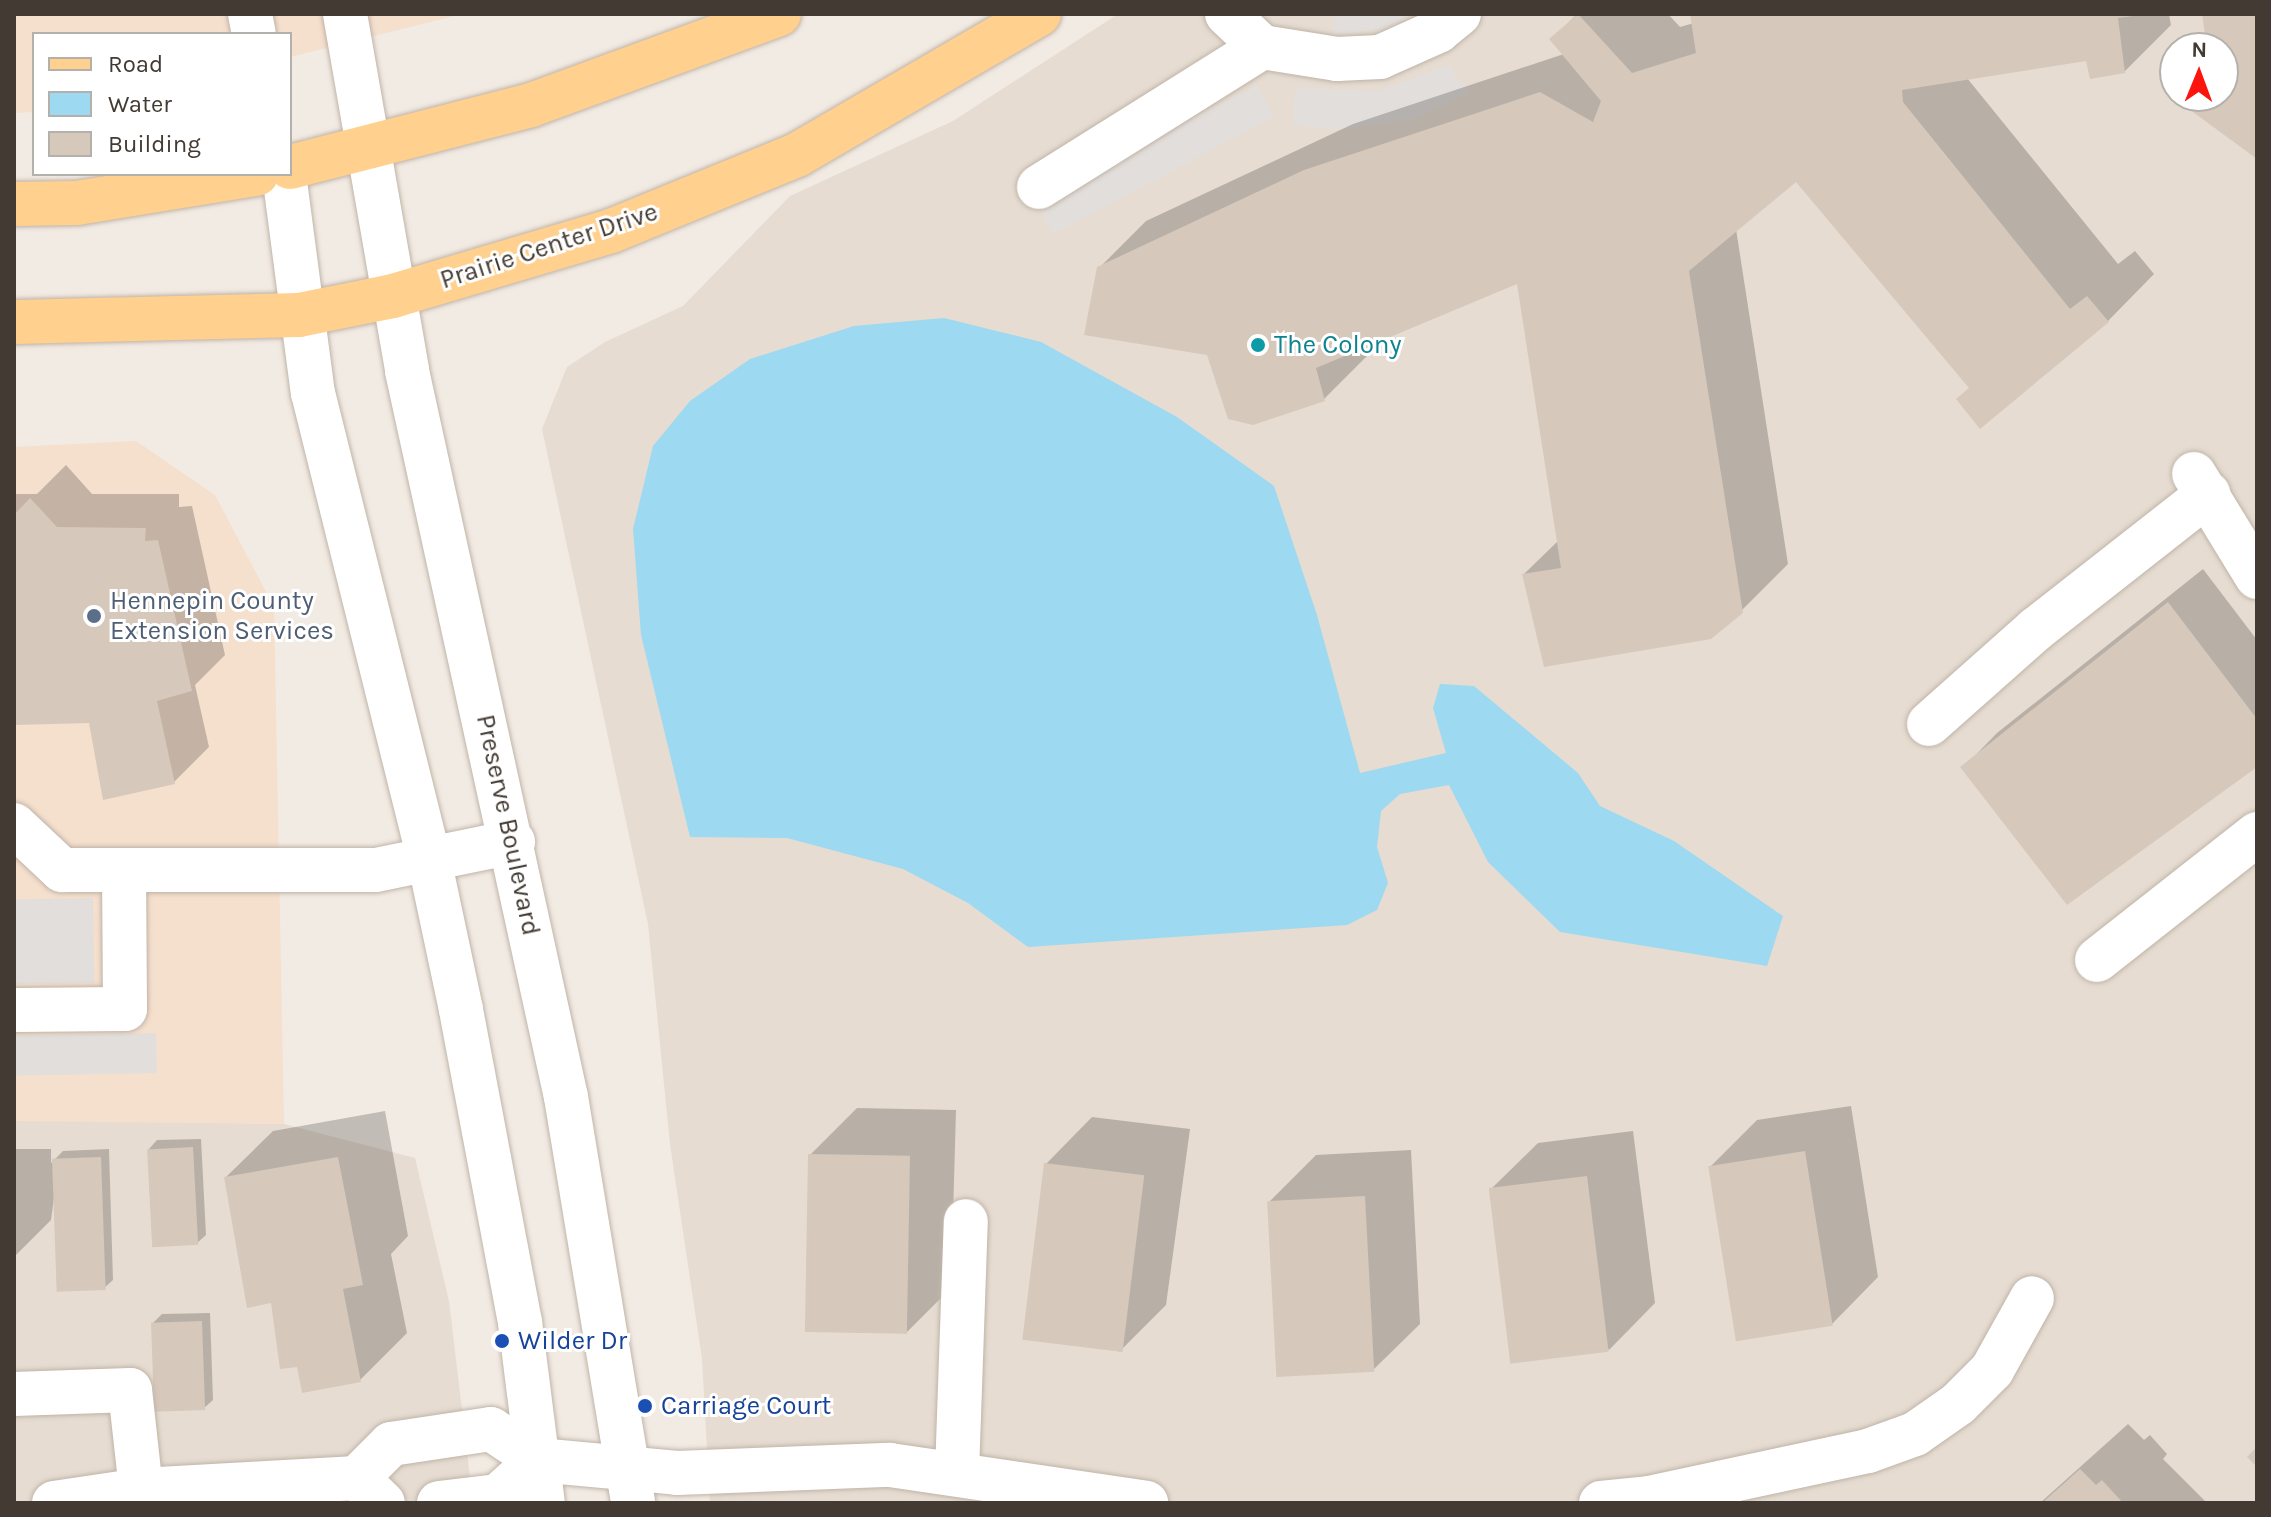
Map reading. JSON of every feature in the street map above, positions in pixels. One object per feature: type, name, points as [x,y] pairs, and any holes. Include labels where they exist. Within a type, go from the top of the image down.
[{"type":"main road","points":[[292,167],[369,150],[531,105],[779,14]]},
{"type":"main road","name":"Prairie Center Drive","points":[[14,322],[299,315],[393,296],[611,231],[797,155],[1039,14]]},
{"type":"main road","points":[[14,204],[92,201],[245,176]]},
{"type":"street","name":"Preserve Boulevard","points":[[345,14],[393,296],[566,1097],[632,1485]]},
{"type":"street","points":[[1227,14],[1262,47],[1337,59],[1380,57],[1438,31],[1459,14]]},
{"type":"street","points":[[1039,187],[1262,47]]},
{"type":"street","points":[[284,176],[299,315],[429,859],[520,1322],[543,1503]]},
{"type":"street","points":[[1929,724],[2201,484],[2257,577]]},
{"type":"street","points":[[14,825],[62,870]]},
{"type":"street","points":[[2097,960],[2257,834]]},
{"type":"street","points":[[14,871],[376,870],[513,842]]},
{"type":"street","points":[[14,1010],[125,1009],[124,872]]},
{"type":"street","points":[[957,1473],[966,1221]]},
{"type":"street","points":[[1601,1503],[1649,1498],[1868,1451],[1915,1434],[1958,1404],[1992,1370],[2032,1298]]},
{"type":"street","points":[[14,1394],[130,1390],[141,1490]]},
{"type":"street","points":[[54,1503],[141,1490],[370,1491],[391,1444],[491,1429],[538,1460],[632,1485],[677,1473],[890,1465],[957,1473],[1007,1491],[1146,1503]]},
{"type":"street","points":[[439,1503],[498,1496],[538,1460]]},
{"type":"shaded area","points":[[14,14],[462,14],[292,56],[292,32],[32,32],[32,112],[14,113]]},
{"type":"shaded area","points":[[1118,14],[2257,14],[2257,1503],[710,1503],[702,1359],[670,1144],[648,924],[542,429],[567,367],[605,342],[683,306],[790,196],[953,121]]},
{"type":"shaded area","points":[[1335,14],[1418,14],[1386,29],[1333,35]]},
{"type":"shaded area","points":[[1448,65],[1470,92],[1413,119],[1335,130],[1293,125],[1295,88],[1380,91]]},
{"type":"shaded area","points":[[1257,85],[1274,117],[1053,234],[1036,202]]},
{"type":"shaded area","points":[[136,441],[215,495],[274,607],[284,1124],[14,1121],[14,447]]},
{"type":"shaded area","points":[[93,898],[94,983],[15,984],[14,899]]},
{"type":"shaded area","points":[[156,1033],[157,1073],[15,1075],[14,1035]]},
{"type":"shaded area","points":[[14,1119],[284,1124],[415,1158],[449,1301],[473,1503],[14,1503]]},
{"type":"water","points":[[944,318],[1041,342],[1177,417],[1274,486],[1317,615],[1360,773],[1446,753],[1433,708],[1440,684],[1474,686],[1578,773],[1600,806],[1674,841],[1783,916],[1767,966],[1560,932],[1488,862],[1449,785],[1400,794],[1381,811],[1377,847],[1388,883],[1377,910],[1347,925],[1028,947],[968,903],[903,869],[787,838],[690,837],[641,635],[633,529],[653,446],[690,401],[750,359],[854,326]]},
{"type":"building","name":"The Colony","points":[[1578,14],[1632,73],[1696,53],[1690,14],[2133,16],[2118,18],[2125,73],[2090,79],[2086,61],[1902,90],[1903,102],[2070,309],[2087,296],[2109,322],[1980,429],[1956,399],[1969,388],[1796,182],[1689,271],[1743,613],[1711,639],[1544,667],[1522,574],[1561,568],[1517,284],[1316,368],[1325,401],[1253,425],[1228,419],[1207,355],[1084,335],[1097,267],[1304,170],[1540,92],[1593,122],[1601,101],[1549,39]]},
{"type":"building","points":[[2202,14],[2257,14],[2257,159],[2193,112],[2239,112],[2239,32],[2205,32]]},
{"type":"building","name":"Hennepin County Extension Services","points":[[30,498],[57,527],[146,528],[145,541],[158,540],[192,691],[157,701],[175,784],[103,800],[89,723],[14,725],[14,515]]},
{"type":"building","points":[[2168,602],[2257,719],[2257,767],[2067,905],[1960,767]]},
{"type":"building","points":[[193,1147],[198,1245],[152,1247],[147,1149]]},
{"type":"building","points":[[1805,1151],[1833,1326],[1736,1341],[1708,1166]]},
{"type":"building","points":[[808,1154],[910,1156],[907,1334],[805,1332]]},
{"type":"building","points":[[101,1157],[106,1290],[57,1292],[52,1159]]},
{"type":"building","points":[[338,1157],[363,1285],[343,1289],[361,1382],[302,1393],[297,1367],[280,1369],[271,1303],[247,1308],[224,1177]]},
{"type":"building","points":[[1044,1163],[1144,1175],[1123,1352],[1022,1340]]},
{"type":"building","points":[[1587,1176],[1609,1352],[1510,1364],[1489,1188]]},
{"type":"building","points":[[1365,1196],[1374,1372],[1276,1377],[1267,1201]]},
{"type":"building","points":[[202,1321],[205,1410],[154,1412],[151,1323]]},
{"type":"building","points":[[2257,1447],[2257,1467],[2247,1457]]},
{"type":"building","points":[[2080,1469],[2096,1485],[2102,1480],[2123,1503],[2042,1503]]},
{"type":"place","name":"The Colony","points":[[1258,345]]},
{"type":"place","name":"Hennepin County Extension Services","points":[[94,616]]},
{"type":"place","name":"Wilder Dr","points":[[502,1341]]},
{"type":"place","name":"Carriage Court","points":[[645,1406]]}]
